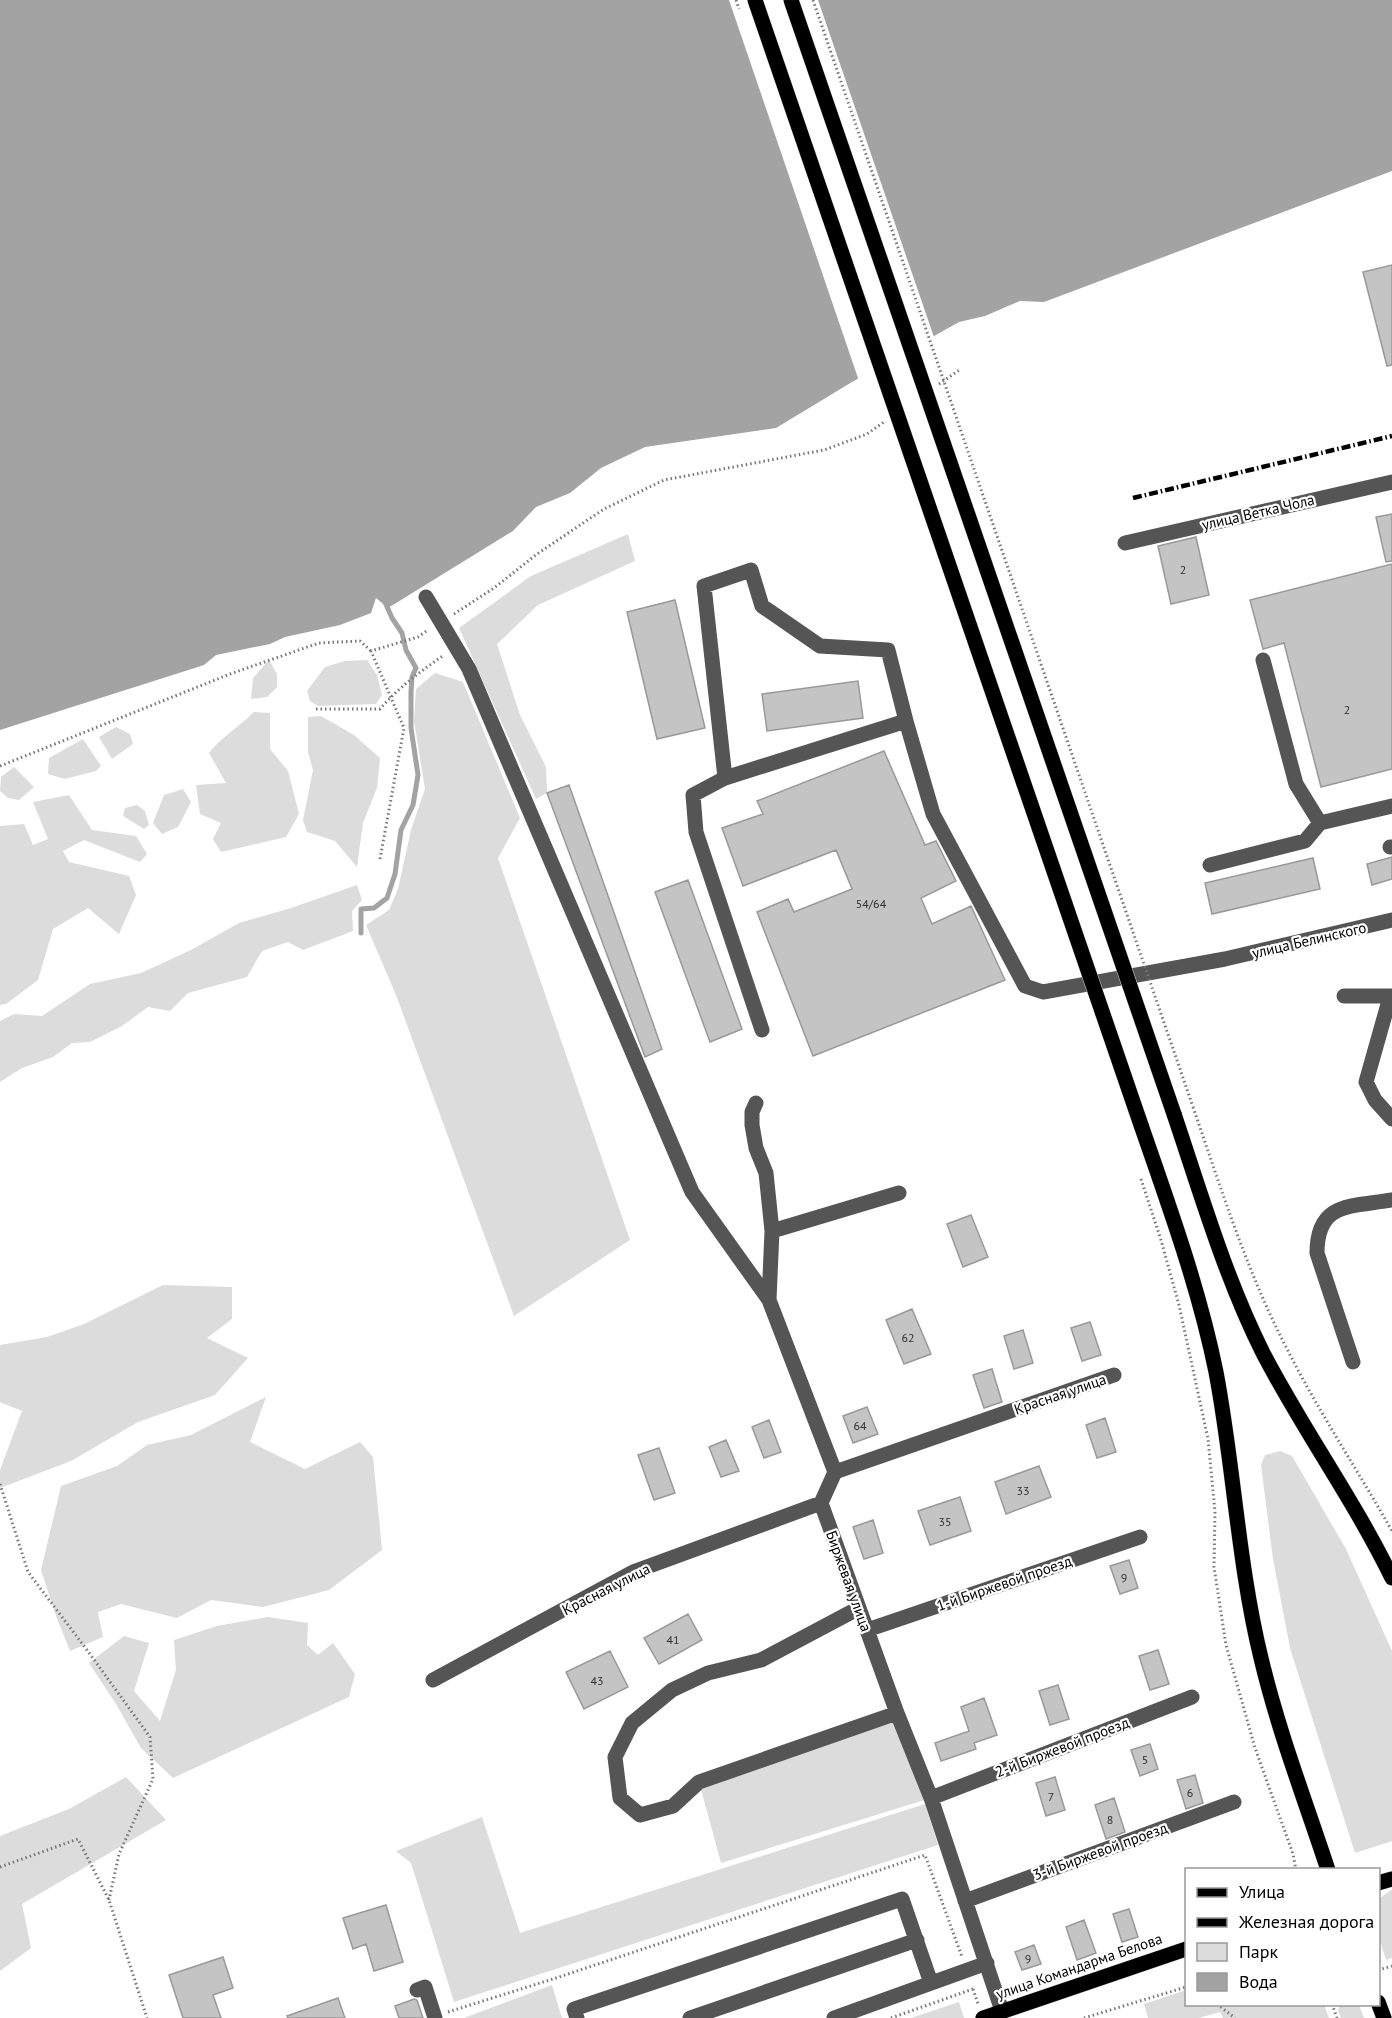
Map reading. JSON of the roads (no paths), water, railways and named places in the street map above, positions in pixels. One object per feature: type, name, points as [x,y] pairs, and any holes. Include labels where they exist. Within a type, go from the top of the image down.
[{"type":"main road","points":[[755,0],[1182,1246],[1215,1370],[1227,1437],[1247,1594],[1261,1658],[1279,1722],[1328,1868]]},
{"type":"main road","points":[[791,0],[1211,1225],[1236,1291],[1262,1350],[1296,1414],[1348,1498],[1392,1578]]},
{"type":"main road","name":"улица Командарма Белова","points":[[981,2011],[1002,2011],[1185,1949]]},
{"type":"street","name":"улица Ветка Чола","points":[[1125,543],[1392,482]]},
{"type":"street","name":"улица Белинского","points":[[725,778],[704,586],[751,570],[762,606],[820,646],[888,650],[933,814],[1025,986],[1043,992],[1225,959],[1392,920]]},
{"type":"street","points":[[426,597],[469,669],[692,1192],[769,1300],[835,1472],[821,1503]]},
{"type":"street","points":[[1263,660],[1296,784],[1320,823]]},
{"type":"street","points":[[762,1030],[696,832],[693,795],[725,778],[906,721]]},
{"type":"street","points":[[1210,865],[1305,841],[1320,823],[1392,806]]},
{"type":"street","points":[[1344,996],[1391,997],[1366,1082],[1375,1100],[1392,1119]]},
{"type":"street","points":[[756,1102],[752,1112],[752,1125],[756,1148],[766,1173],[772,1231],[769,1300]]},
{"type":"street","points":[[772,1231],[898,1193]]},
{"type":"street","points":[[1353,1362],[1317,1253],[1317,1236],[1326,1218],[1339,1209],[1392,1200]]},
{"type":"street","name":"Красная улица","points":[[835,1472],[1114,1375]]},
{"type":"street","name":"Красная улица","points":[[433,1680],[633,1572],[821,1503]]},
{"type":"street","name":"Биржевая улица","points":[[821,1503],[897,1713],[931,1798],[1002,2011]]},
{"type":"street","name":"1-й Биржевой проезд","points":[[867,1630],[1140,1537]]},
{"type":"street","points":[[859,1608],[761,1660],[708,1673],[672,1690],[632,1723],[615,1757],[620,1798],[640,1815],[673,1806],[699,1782],[897,1713]]},
{"type":"street","name":"2-й Биржевой проезд","points":[[931,1798],[1192,1697]]},
{"type":"street","name":"3-й Биржевой проезд","points":[[965,1900],[1234,1802]]},
{"type":"street","points":[[577,2018],[574,2009],[902,1899],[931,1983]]},
{"type":"street","points":[[690,2018],[916,1940]]},
{"type":"street","points":[[834,2018],[987,1963]]},
{"type":"street","points":[[417,1990],[425,1987],[435,2017]]},
{"type":"water","points":[[0,0],[1392,0],[1392,171],[1044,302],[1020,301],[985,316],[959,322],[776,428],[645,447],[601,468],[570,493],[536,507],[513,531],[388,608],[376,598],[371,613],[340,625],[285,637],[270,644],[216,655],[204,665],[0,730]]},
{"type":"waterway","points":[[361,933],[361,909],[374,908],[387,898],[395,874],[401,830],[413,805],[418,775],[411,728],[412,677],[416,668],[406,650],[402,633],[385,602]]},
{"type":"railway","points":[[1133,498],[1392,436]]}]
